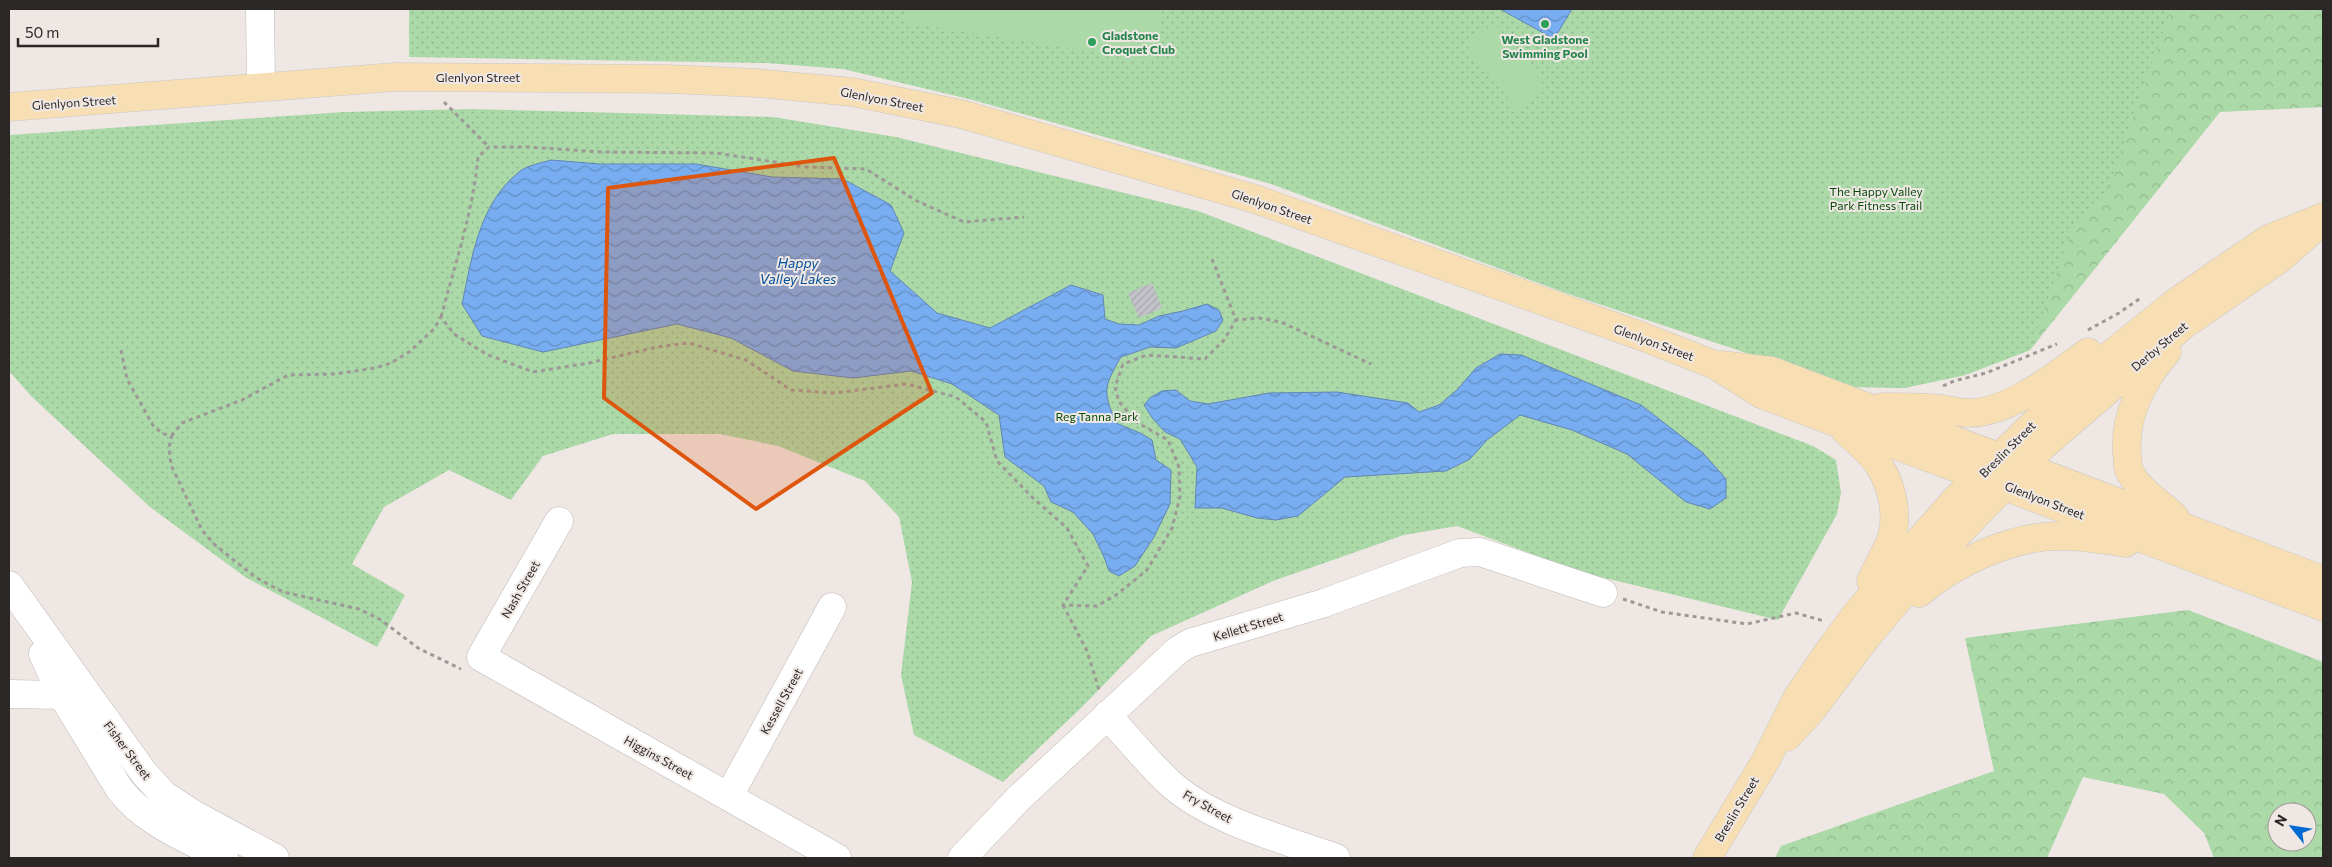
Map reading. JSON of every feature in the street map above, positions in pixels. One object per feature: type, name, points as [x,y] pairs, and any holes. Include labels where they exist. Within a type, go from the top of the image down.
[{"type":"main road","name":"Glenlyon Street","points":[[9,107],[395,77],[525,76],[757,83],[852,92],[961,114],[1255,199],[1641,336],[1715,365],[1761,394],[1838,424],[2185,526],[2323,580]]},
{"type":"main road","name":"Breslin Street","points":[[1707,858],[1766,760],[1812,711],[1868,617],[1924,569],[2001,471],[2079,380],[2176,302],[2268,239],[2323,218]]},
{"type":"main road","name":"Derby Street","points":[[2001,471],[2103,393],[2206,308],[2282,258],[2323,218]]},
{"type":"main road","points":[[1866,407],[1930,408],[1968,413],[1992,409],[2022,396],[2050,379],[2108,337],[2176,302]]},
{"type":"main road","points":[[2185,526],[2139,485],[2129,469],[2126,440],[2128,421],[2140,391],[2159,362],[2206,308]]},
{"type":"main road","name":"Glenlyon Street","points":[[1715,365],[1772,371],[1866,407],[2170,549],[2323,607]]},
{"type":"main road","points":[[1838,424],[1869,453],[1880,467],[1890,487],[1894,512],[1894,528],[1868,617]]},
{"type":"main road","points":[[1868,617],[1912,599],[1937,578],[1963,562],[2026,541],[2064,536],[2170,549]]},
{"type":"street","points":[[260,9],[261,87]]},
{"type":"street","name":"Nash Street","points":[[475,665],[559,520]]},
{"type":"street","name":"Kellett Street","points":[[962,858],[1019,798],[1107,715],[1178,650],[1190,643],[1324,603],[1460,553],[1480,552],[1603,593]]},
{"type":"street","name":"Fisher Street","points":[[14,593],[62,695],[120,790],[130,802],[160,824],[224,858]]},
{"type":"street","name":"Fisher Street","points":[[14,593],[144,773],[164,795],[193,814],[274,858]]},
{"type":"street","name":"Kessell Street","points":[[729,796],[832,607]]},
{"type":"street","name":"Higgins Street","points":[[475,665],[729,796],[837,858]]},
{"type":"street","points":[[9,694],[62,695]]},
{"type":"street","name":"Fry Street","points":[[1107,715],[1172,785],[1194,800],[1232,820],[1336,858]]},
{"type":"path","points":[[444,102],[490,147]]},
{"type":"path","points":[[475,665],[418,648],[381,620],[359,609],[283,592],[255,577],[215,545],[202,530],[171,465],[168,447],[172,435],[182,423],[242,400],[288,376],[335,374],[375,368],[391,363],[409,352],[434,329],[441,317],[466,230],[476,182],[478,157],[490,147],[528,147],[601,152],[716,153],[807,167],[866,169],[917,202],[964,222],[1024,217]]},
{"type":"path","points":[[1212,259],[1236,320]]},
{"type":"path","points":[[2084,332],[2119,313],[2148,294]]},
{"type":"path","points":[[441,317],[454,334],[486,354],[533,372],[589,363],[657,347],[689,343],[746,360],[791,390],[835,393],[906,384],[956,397],[986,422],[997,461],[1033,498],[1068,528],[1088,566],[1063,605]]},
{"type":"path","points":[[1236,320],[1260,318],[1281,322],[1371,364]]},
{"type":"path","points":[[1063,605],[1097,606],[1116,595],[1147,570],[1172,528],[1180,497],[1180,467],[1168,440],[1138,423],[1119,402],[1115,386],[1123,364],[1147,355],[1205,359],[1224,340],[1236,320]]},
{"type":"path","points":[[1937,391],[1954,380],[1986,373],[2060,343]]},
{"type":"path","points":[[122,350],[127,379],[154,427],[164,434],[172,435]]},
{"type":"path","points":[[1603,593],[1662,612],[1747,624],[1796,614],[1828,622]]},
{"type":"path","points":[[1063,605],[1087,651],[1107,715]]},
{"type":"highlighted area","points":[[834,158],[932,393],[756,509],[604,398],[608,188]]},
{"type":"green space","name":"The Happy Valley Park Fitness Trail","points":[[409,9],[2171,9],[2107,191],[2073,227],[2030,350],[1965,375],[1904,388],[1839,387],[1783,365],[1560,291],[1271,184],[973,100],[843,69],[767,63],[409,57]]},
{"type":"green space","name":"Gladstone Croquet Club","points":[[905,9],[1162,9],[1153,61],[903,22]]},
{"type":"green space","points":[[1760,9],[2323,9],[2323,107],[2220,112],[2030,350],[1965,375],[1904,388],[1783,365],[1560,291]]},
{"type":"green space","points":[[1494,23],[1547,89],[1518,111],[1466,45]]},
{"type":"green space","name":"Reg Tanna Park","points":[[471,109],[773,117],[896,137],[1198,211],[1813,446],[1836,460],[1841,493],[1837,514],[1778,620],[1580,572],[1457,526],[1404,535],[1273,581],[1151,636],[1082,707],[1003,782],[914,735],[901,675],[912,582],[899,517],[865,481],[778,446],[720,434],[613,434],[543,456],[511,500],[449,470],[384,507],[352,564],[405,595],[377,647],[245,577],[150,507],[31,396],[9,371],[9,135],[344,112]]},
{"type":"green space","points":[[2188,610],[2323,662],[2323,858],[2214,858],[2204,833],[2164,794],[2083,777],[2047,858],[1775,858],[1781,846],[1994,771],[1965,638]]},
{"type":"water","name":"West Gladstone Swimming Pool","points":[[1500,9],[1572,9],[1554,39]]},
{"type":"water","name":"Happy Valley Lakes","points":[[551,160],[600,164],[696,164],[772,177],[843,179],[891,205],[904,233],[890,271],[937,313],[990,328],[1071,285],[1103,295],[1105,319],[1119,324],[1139,325],[1159,316],[1207,304],[1219,310],[1223,320],[1216,331],[1176,348],[1150,347],[1121,357],[1108,383],[1107,396],[1116,423],[1152,440],[1156,460],[1171,470],[1170,504],[1154,537],[1135,566],[1119,576],[1109,571],[1093,534],[1073,512],[1051,502],[1044,486],[1005,457],[999,415],[952,384],[911,371],[853,378],[793,371],[731,338],[677,324],[543,352],[482,336],[462,304],[479,232],[486,215],[505,185],[522,170]]},
{"type":"water","points":[[1500,354],[1521,355],[1641,405],[1703,453],[1726,479],[1726,498],[1710,509],[1686,502],[1627,454],[1572,430],[1520,415],[1487,440],[1470,459],[1446,471],[1345,477],[1298,516],[1276,520],[1257,518],[1222,508],[1195,508],[1197,467],[1180,439],[1165,432],[1144,405],[1151,397],[1162,391],[1176,390],[1190,401],[1208,404],[1269,393],[1337,392],[1408,403],[1419,412],[1439,405],[1457,390],[1476,368]]},
{"type":"building","points":[[1152,283],[1162,308],[1139,318],[1128,293]]},
{"type":"place","name":"West Gladstone Swimming Pool","points":[[1545,24]]},
{"type":"place","name":"Gladstone Croquet Club","points":[[1092,42]]}]
